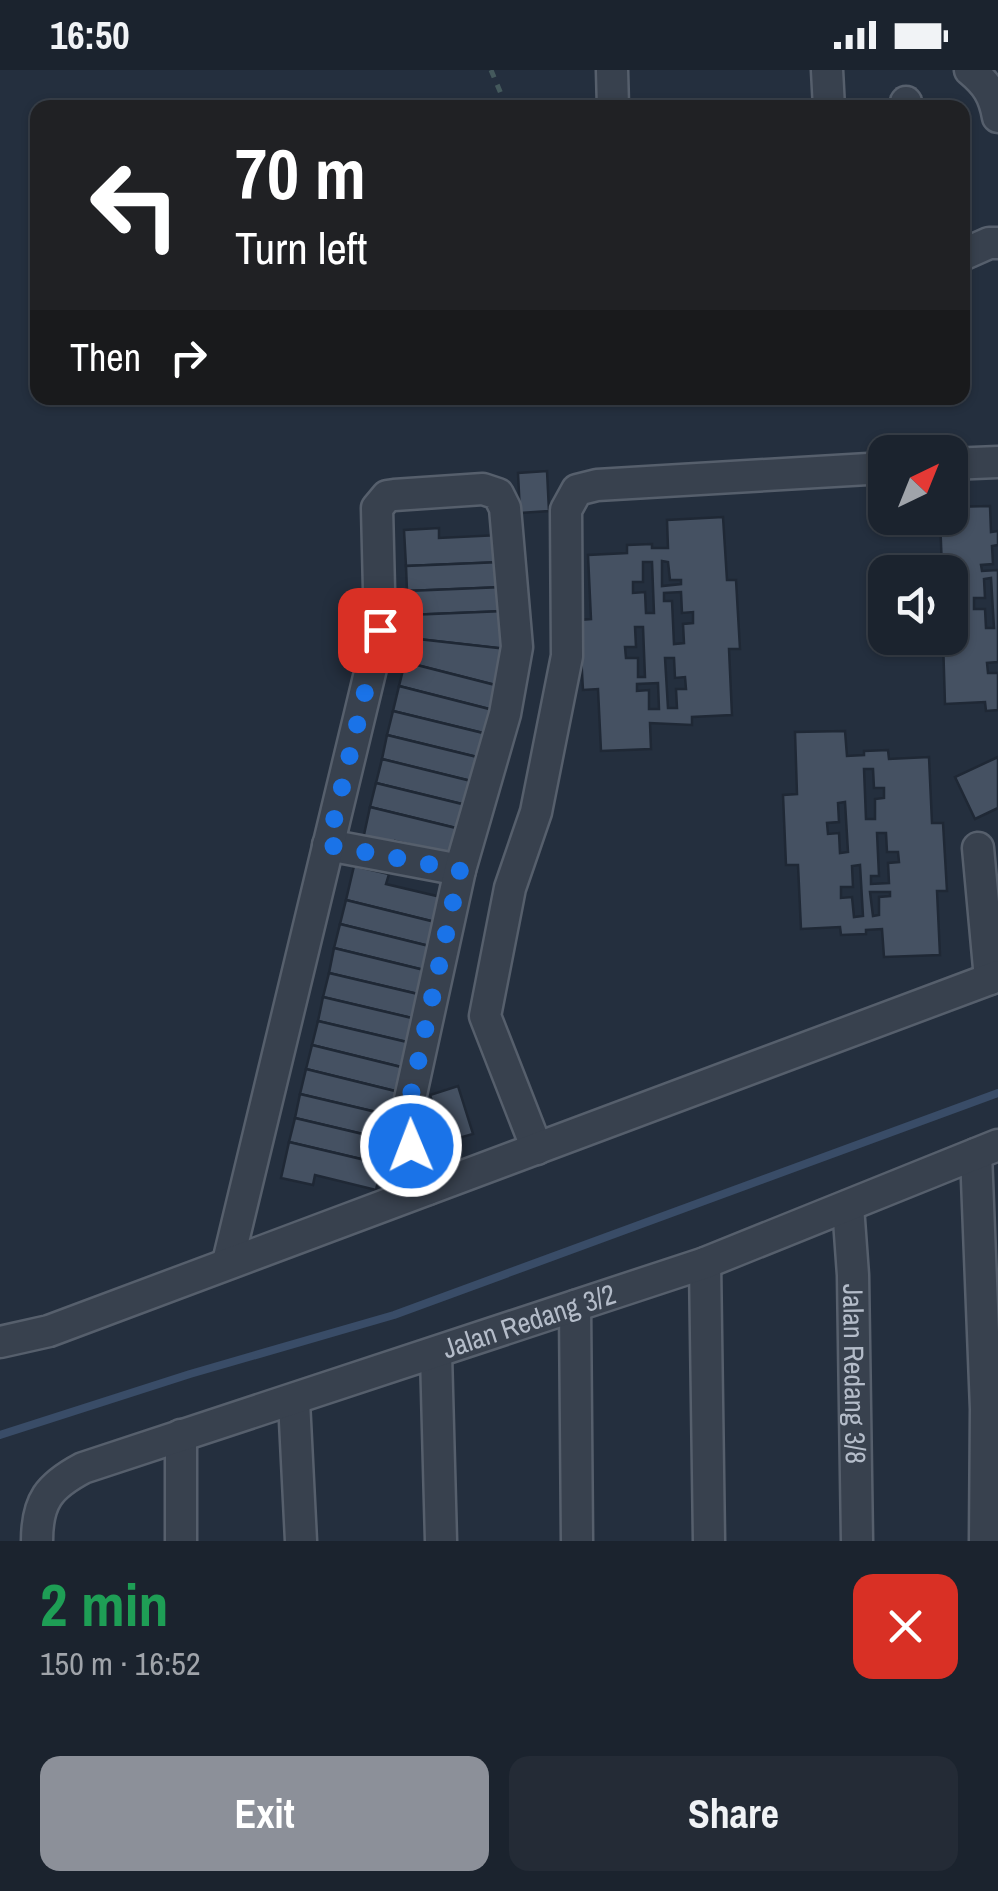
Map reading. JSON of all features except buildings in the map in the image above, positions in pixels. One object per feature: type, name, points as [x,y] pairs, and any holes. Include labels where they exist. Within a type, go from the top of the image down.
[{"type":"street","points":[[612,70],[612,100]]},
{"type":"street","points":[[827,70],[829,100]]},
{"type":"street","points":[[970,70],[994,96],[998,116]]},
{"type":"street","points":[[968,463],[998,462]]},
{"type":"street","points":[[538,1149],[485,1016],[510,888],[536,812],[567,656],[566,510],[577,490],[597,485],[868,469]]},
{"type":"street","points":[[228,1262],[380,630],[377,508],[394,494],[491,490],[505,508],[517,647],[504,714],[460,870],[406,1124],[428,1189]]},
{"type":"street","points":[[328,845],[460,870]]},
{"type":"street","points":[[0,1342],[49,1331],[994,978],[978,848]]},
{"type":"street","points":[[985,1541],[992,1408],[987,1149]]},
{"type":"street","name":"Jalan Redang 3/2","points":[[37,1541],[37,1514],[57,1482],[83,1468],[704,1263],[987,1149]]},
{"type":"street","name":"Jalan Redang 3/8","points":[[848,1206],[853,1275],[856,1541]]},
{"type":"street","points":[[704,1263],[709,1541]]},
{"type":"street","points":[[575,1306],[577,1541]]},
{"type":"street","points":[[436,1354],[441,1541]]},
{"type":"street","points":[[294,1401],[301,1541]]},
{"type":"street","points":[[181,1435],[182,1541]]},
{"type":"path","points":[[491,70],[504,100]]},
{"type":"waterway","points":[[0,1435],[394,1315],[998,1093]]},
{"type":"route","points":[[380,630],[328,845],[460,870],[410,1099],[406,1124],[411,1146]]}]
